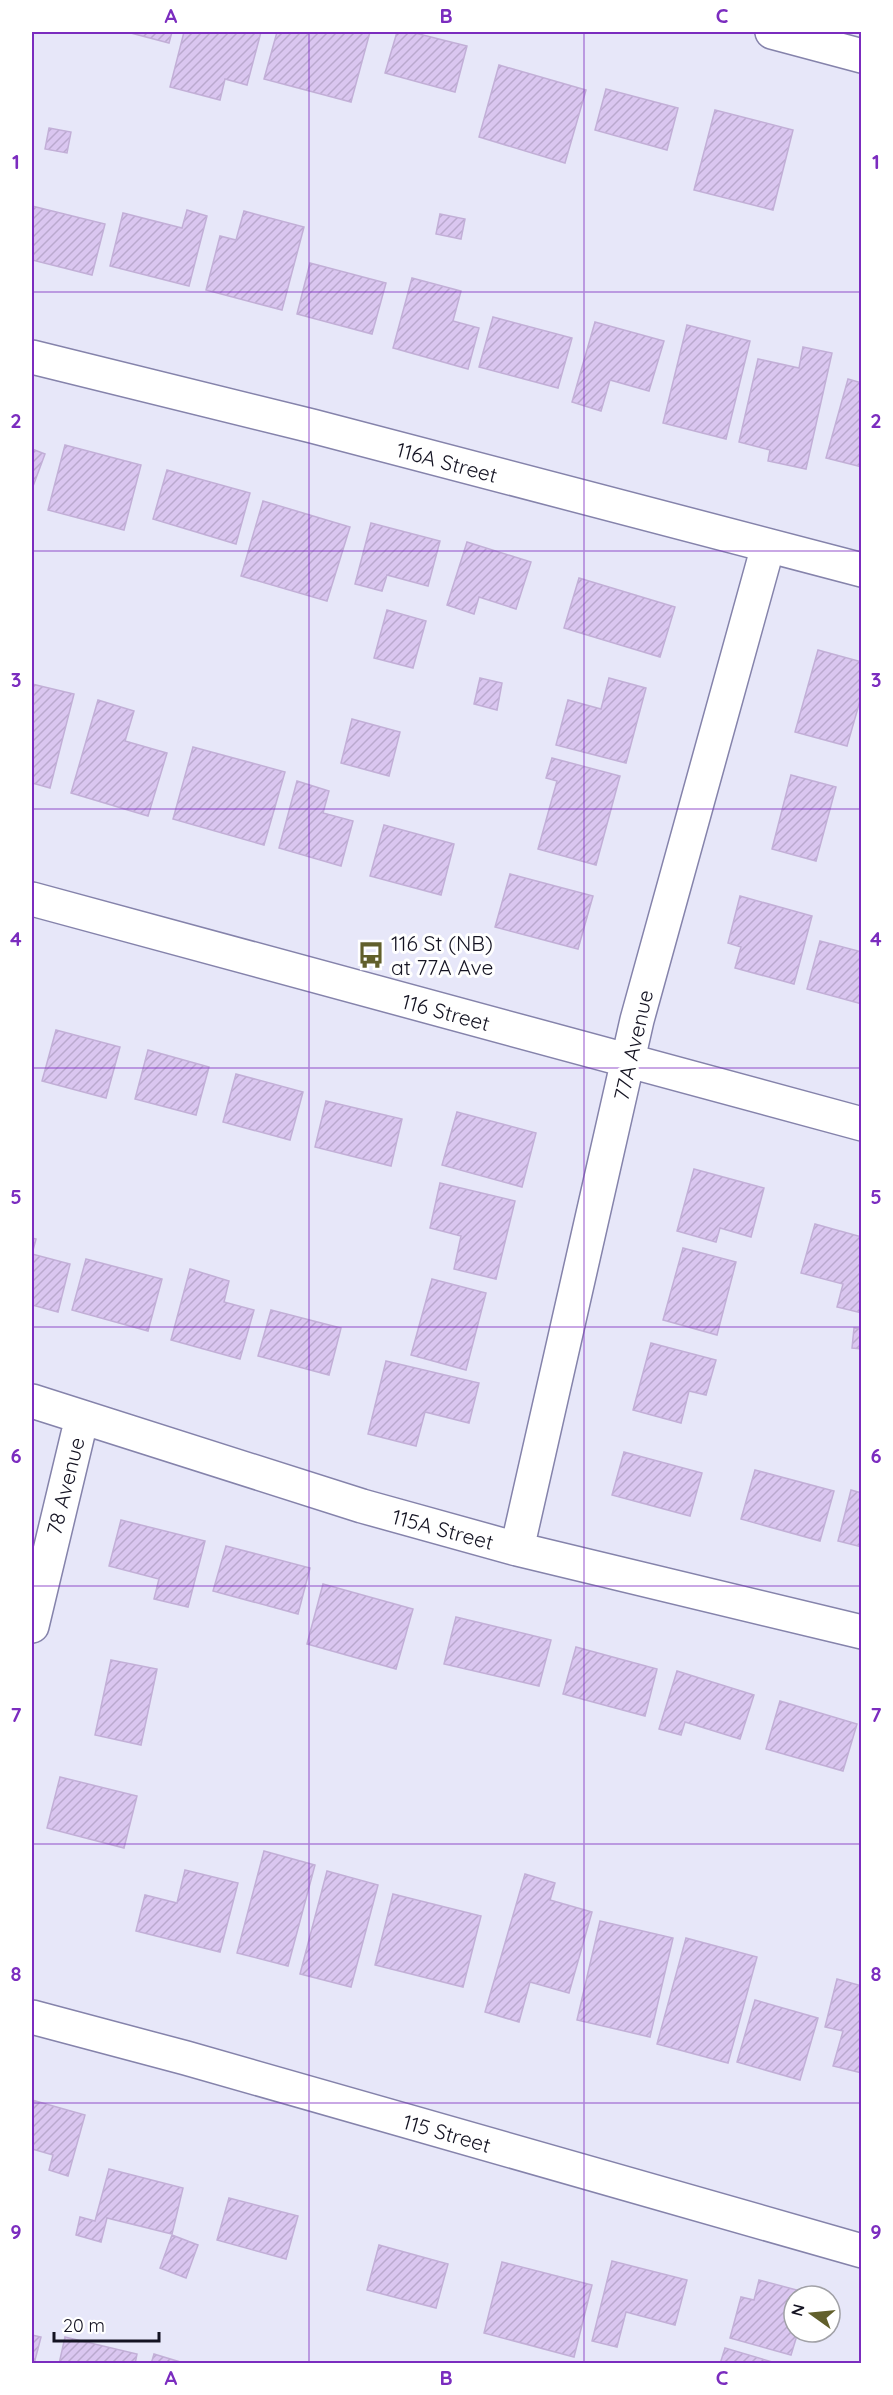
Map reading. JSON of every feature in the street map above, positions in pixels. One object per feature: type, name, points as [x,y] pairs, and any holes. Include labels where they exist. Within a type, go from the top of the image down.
[{"type":"street","points":[[772,32],[861,56]]},
{"type":"street","name":"116A Street","points":[[32,357],[312,426],[861,570]]},
{"type":"street","name":"77A Avenue","points":[[517,1549],[637,1020],[768,546]]},
{"type":"street","name":"116 Street","points":[[32,899],[861,1124]]},
{"type":"street","name":"115A Street","points":[[32,1401],[362,1506],[517,1549],[861,1632]]},
{"type":"street","name":"78 Avenue","points":[[32,1626],[82,1416]]},
{"type":"street","name":"115 Street","points":[[32,2016],[209,2064],[861,2252]]},
{"type":"building","points":[[127,32],[172,32],[169,43]]},
{"type":"building","points":[[184,32],[261,32],[247,85],[225,79],[220,100],[170,87]]},
{"type":"building","points":[[277,32],[370,32],[351,102],[264,79]]},
{"type":"building","points":[[397,32],[411,32],[467,46],[455,92],[385,73]]},
{"type":"building","points":[[499,65],[586,90],[565,163],[479,137]]},
{"type":"building","points":[[606,89],[678,108],[667,150],[595,130]]},
{"type":"building","points":[[715,110],[793,130],[773,210],[694,190]]},
{"type":"building","points":[[49,128],[71,132],[67,153],[45,149]]},
{"type":"building","points":[[32,206],[105,224],[92,275],[32,260]]},
{"type":"building","points":[[187,210],[207,216],[189,286],[110,266],[123,213],[182,228]]},
{"type":"building","points":[[244,211],[304,227],[282,310],[206,290],[220,236],[236,240]]},
{"type":"building","points":[[440,214],[465,219],[461,239],[436,234]]},
{"type":"building","points":[[310,263],[386,283],[372,334],[297,314]]},
{"type":"building","points":[[412,278],[461,291],[453,321],[479,328],[468,369],[393,348]]},
{"type":"building","points":[[493,317],[572,338],[558,388],[479,367]]},
{"type":"building","points":[[595,322],[664,341],[649,391],[610,380],[601,411],[572,402]]},
{"type":"building","points":[[687,325],[750,341],[726,439],[663,423]]},
{"type":"building","points":[[803,347],[832,353],[806,469],[768,461],[770,450],[739,442],[758,359],[799,368]]},
{"type":"building","points":[[848,379],[862,383],[862,467],[826,458]]},
{"type":"building","points":[[65,445],[141,465],[124,530],[48,510]]},
{"type":"building","points":[[32,449],[45,454],[32,489]]},
{"type":"building","points":[[167,470],[250,493],[236,544],[153,519]]},
{"type":"building","points":[[263,501],[350,527],[327,601],[241,576]]},
{"type":"building","points":[[371,523],[440,541],[428,586],[387,575],[382,591],[355,584]]},
{"type":"building","points":[[467,542],[531,562],[516,609],[479,597],[474,614],[447,605]]},
{"type":"building","points":[[579,578],[675,607],[660,657],[564,628]]},
{"type":"building","points":[[387,610],[426,621],[413,668],[374,658]]},
{"type":"building","points":[[818,650],[862,662],[862,694],[847,746],[795,732]]},
{"type":"building","points":[[480,678],[502,683],[497,710],[474,704]]},
{"type":"building","points":[[609,678],[646,688],[626,763],[556,745],[568,700],[601,709]]},
{"type":"building","points":[[32,684],[74,694],[50,788],[32,783]]},
{"type":"building","points":[[98,700],[134,711],[125,741],[167,753],[148,816],[71,793]]},
{"type":"building","points":[[352,719],[400,732],[389,776],[341,763]]},
{"type":"building","points":[[193,747],[285,772],[264,845],[173,819]]},
{"type":"building","points":[[552,758],[620,776],[596,865],[538,849],[557,781],[546,778]]},
{"type":"building","points":[[791,775],[836,787],[816,861],[772,849]]},
{"type":"building","points":[[297,781],[329,791],[323,813],[353,821],[341,866],[279,848]]},
{"type":"building","points":[[384,825],[454,844],[441,895],[370,876]]},
{"type":"building","points":[[510,874],[593,896],[578,949],[495,927]]},
{"type":"building","points":[[740,896],[812,916],[794,984],[735,968],[741,947],[728,943]]},
{"type":"building","points":[[820,941],[862,952],[862,1004],[807,989]]},
{"type":"building","points":[[56,1030],[120,1047],[106,1098],[42,1081]]},
{"type":"building","points":[[148,1050],[209,1067],[196,1115],[135,1099]]},
{"type":"building","points":[[236,1074],[303,1092],[290,1140],[223,1122]]},
{"type":"building","points":[[326,1101],[402,1119],[391,1166],[315,1147]]},
{"type":"building","points":[[457,1112],[536,1133],[522,1187],[442,1165]]},
{"type":"building","points":[[694,1169],[764,1188],[751,1237],[720,1228],[716,1242],[677,1231]]},
{"type":"building","points":[[440,1183],[515,1201],[496,1279],[454,1269],[461,1236],[430,1228]]},
{"type":"building","points":[[815,1224],[862,1237],[862,1313],[837,1307],[843,1284],[801,1273]]},
{"type":"building","points":[[32,1238],[36,1239],[32,1254]]},
{"type":"building","points":[[683,1248],[736,1262],[717,1335],[663,1320]]},
{"type":"building","points":[[32,1254],[70,1264],[58,1312],[32,1305]]},
{"type":"building","points":[[86,1259],[162,1279],[148,1331],[72,1310]]},
{"type":"building","points":[[190,1269],[229,1281],[224,1302],[254,1310],[240,1359],[171,1340]]},
{"type":"building","points":[[432,1279],[486,1293],[466,1370],[411,1355]]},
{"type":"building","points":[[271,1310],[341,1328],[329,1375],[258,1356]]},
{"type":"building","points":[[854,1328],[862,1329],[862,1349],[852,1348]]},
{"type":"building","points":[[651,1343],[716,1360],[706,1395],[689,1391],[681,1423],[633,1410]]},
{"type":"building","points":[[386,1361],[479,1383],[469,1423],[425,1412],[416,1446],[368,1434]]},
{"type":"building","points":[[624,1452],[702,1473],[690,1516],[612,1495]]},
{"type":"building","points":[[755,1470],[834,1491],[820,1541],[741,1519]]},
{"type":"building","points":[[851,1490],[862,1493],[862,1547],[838,1541]]},
{"type":"building","points":[[121,1520],[205,1541],[188,1607],[154,1599],[159,1579],[109,1566]]},
{"type":"building","points":[[226,1546],[310,1568],[298,1614],[213,1591]]},
{"type":"building","points":[[323,1584],[413,1609],[396,1669],[307,1644]]},
{"type":"building","points":[[456,1617],[551,1640],[539,1686],[444,1664]]},
{"type":"building","points":[[576,1647],[657,1669],[645,1716],[563,1694]]},
{"type":"building","points":[[111,1660],[157,1669],[141,1745],[95,1735]]},
{"type":"building","points":[[677,1671],[754,1695],[740,1739],[685,1722],[681,1735],[659,1729]]},
{"type":"building","points":[[780,1701],[857,1724],[843,1771],[766,1749]]},
{"type":"building","points":[[60,1777],[137,1796],[124,1848],[47,1828]]},
{"type":"building","points":[[264,1851],[315,1865],[288,1966],[237,1953]]},
{"type":"building","points":[[185,1870],[238,1883],[220,1952],[136,1931],[145,1895],[177,1903]]},
{"type":"building","points":[[327,1871],[378,1885],[351,1987],[300,1974]]},
{"type":"building","points":[[525,1874],[555,1883],[550,1900],[592,1912],[569,1993],[530,1982],[519,2022],[485,2012]]},
{"type":"building","points":[[393,1894],[481,1916],[463,1987],[375,1965]]},
{"type":"building","points":[[600,1921],[673,1938],[650,2037],[577,2020]]},
{"type":"building","points":[[686,1938],[757,1957],[728,2063],[657,2044]]},
{"type":"building","points":[[837,1979],[862,1986],[862,2073],[833,2066],[843,2031],[825,2027]]},
{"type":"building","points":[[755,2000],[818,2018],[800,2080],[737,2062]]},
{"type":"building","points":[[32,2100],[85,2115],[68,2176],[49,2170],[53,2155],[32,2149]]},
{"type":"building","points":[[109,2169],[183,2188],[172,2234],[107,2218],[101,2242],[76,2235],[80,2217],[95,2221]]},
{"type":"building","points":[[229,2198],[298,2216],[286,2259],[217,2240]]},
{"type":"building","points":[[172,2235],[198,2245],[186,2278],[160,2268]]},
{"type":"building","points":[[379,2245],[448,2264],[436,2308],[367,2290]]},
{"type":"building","points":[[612,2261],[687,2280],[675,2325],[626,2312],[617,2347],[592,2341]]},
{"type":"building","points":[[502,2262],[592,2285],[574,2357],[484,2333]]},
{"type":"building","points":[[759,2280],[782,2286],[782,2344],[794,2344],[791,2355],[730,2338],[741,2297],[754,2300]]},
{"type":"building","points":[[32,2335],[41,2337],[34,2364],[32,2364]]},
{"type":"building","points":[[65,2337],[137,2354],[135,2364],[59,2364]]},
{"type":"building","points":[[725,2348],[779,2364],[720,2364]]},
{"type":"building","points":[[154,2354],[187,2364],[151,2364]]},
{"type":"place","name":"116 St (NB) at 77A Ave","points":[[371,955]]}]
